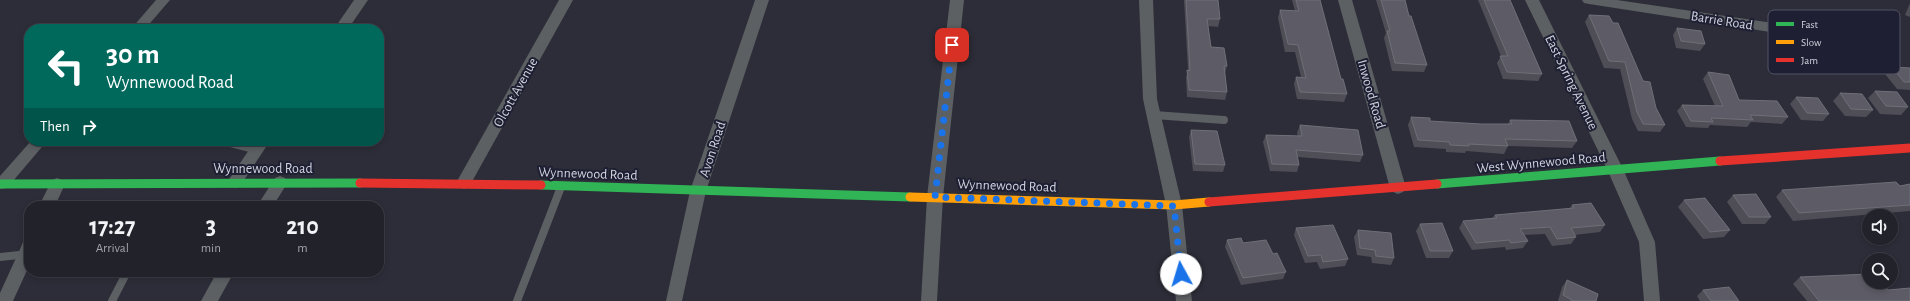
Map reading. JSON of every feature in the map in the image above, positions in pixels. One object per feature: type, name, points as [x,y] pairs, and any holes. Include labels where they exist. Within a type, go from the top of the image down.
[{"type":"main road","name":"West Wynnewood Road","points":[[1174,206],[1615,169],[1910,148]]},
{"type":"main road","name":"Wynnewood Road","points":[[1,184],[235,182],[464,183],[935,197],[1174,206]]},
{"type":"street","points":[[142,24],[163,0]]},
{"type":"street","points":[[344,24],[361,0]]},
{"type":"street","name":"Olcott Avenue","points":[[464,183],[566,0]]},
{"type":"street","name":"Avon Road","points":[[674,301],[698,191],[762,0]]},
{"type":"street","points":[[929,301],[935,197],[957,0]]},
{"type":"street","points":[[1146,0],[1150,99],[1174,206],[1184,301]]},
{"type":"street","name":"Inwood Road","points":[[1345,0],[1398,188]]},
{"type":"street","name":"East Spring Avenue","points":[[1532,0],[1615,169],[1647,242],[1652,301]]},
{"type":"street","name":"Barrie Road","points":[[1589,0],[1768,27]]},
{"type":"street","points":[[1,184],[35,146]]},
{"type":"street","points":[[235,182],[260,146]]},
{"type":"street","points":[[268,201],[280,182]]},
{"type":"street","points":[[49,201],[57,184]]},
{"type":"street","points":[[5,301],[24,261]]},
{"type":"street","points":[[210,301],[223,277]]},
{"type":"lane","points":[[1154,115],[1224,120]]},
{"type":"lane","points":[[517,301],[561,186]]},
{"type":"lane","points":[[0,257],[24,253]]},
{"type":"lane","points":[[112,301],[124,277]]},
{"type":"building","points":[[1186,0],[1218,0],[1220,19],[1207,19],[1211,47],[1224,48],[1227,66],[1224,66],[1227,92],[1189,90],[1187,70],[1190,71]]},
{"type":"building","points":[[1296,0],[1320,0],[1341,79],[1343,79],[1347,94],[1300,92],[1296,77],[1306,78],[1298,45],[1288,44],[1280,10],[1299,11]]},
{"type":"building","points":[[1381,0],[1405,0],[1409,16],[1411,16],[1427,65],[1395,63],[1387,31],[1390,31]]},
{"type":"building","points":[[1484,0],[1510,0],[1542,74],[1507,72],[1500,56],[1508,56]]},
{"type":"building","points":[[1589,15],[1609,16],[1613,23],[1618,23],[1643,81],[1650,82],[1656,108],[1665,125],[1643,124],[1637,112],[1625,62],[1609,61]]},
{"type":"building","points":[[1677,28],[1701,31],[1705,44],[1681,41]]},
{"type":"building","points":[[1900,67],[1910,68],[1910,82],[1904,82],[1898,74],[1900,74]]},
{"type":"building","points":[[1708,72],[1729,75],[1739,100],[1777,101],[1788,117],[1750,115],[1753,120],[1711,118],[1713,122],[1691,121],[1682,105],[1723,106]]},
{"type":"building","points":[[1875,91],[1897,92],[1908,107],[1886,106]]},
{"type":"building","points":[[1840,93],[1862,94],[1873,110],[1851,109]]},
{"type":"building","points":[[1796,97],[1818,98],[1829,114],[1807,113]]},
{"type":"building","points":[[1411,117],[1430,118],[1430,121],[1481,124],[1512,124],[1510,120],[1569,121],[1577,141],[1505,139],[1508,146],[1469,144],[1469,146],[1450,145],[1449,142],[1418,140]]},
{"type":"building","points":[[1300,125],[1358,130],[1363,155],[1296,150],[1299,165],[1272,164],[1266,135],[1302,136]]},
{"type":"building","points":[[1191,130],[1217,131],[1225,165],[1195,164]]},
{"type":"building","points":[[1896,182],[1900,186],[1910,184],[1910,205],[1799,213],[1782,190]]},
{"type":"building","points":[[1756,194],[1771,217],[1749,217],[1733,195]]},
{"type":"building","points":[[1705,198],[1730,230],[1710,232],[1684,200]]},
{"type":"building","points":[[1591,203],[1605,225],[1571,228],[1576,237],[1557,239],[1550,227],[1520,229],[1528,241],[1511,243],[1509,240],[1476,243],[1463,221],[1497,218],[1495,215],[1574,208],[1572,205]]},
{"type":"building","points":[[1442,223],[1453,251],[1430,251],[1420,224]]},
{"type":"building","points":[[1333,225],[1348,259],[1323,262],[1321,255],[1308,256],[1296,228]]},
{"type":"building","points":[[1358,230],[1391,233],[1394,258],[1376,256],[1375,250],[1360,248]]},
{"type":"building","points":[[1241,238],[1243,243],[1266,240],[1273,254],[1277,253],[1286,272],[1243,278],[1227,240]]},
{"type":"building","points":[[1862,274],[1862,289],[1888,290],[1910,288],[1910,301],[1819,301],[1800,277]]},
{"type":"building","points":[[1567,280],[1598,294],[1596,301],[1571,301],[1572,300],[1563,295]]},
{"type":"building","points":[[1729,287],[1739,301],[1711,301],[1703,290]]},
{"type":"traffic: fast","points":[[1437,184],[1720,161]]},
{"type":"traffic: fast","points":[[0,184],[360,183]]},
{"type":"traffic: fast","points":[[541,185],[910,197]]},
{"type":"traffic: slow","points":[[910,197],[1174,205],[1209,202]]},
{"type":"traffic: jam","points":[[1720,161],[1910,148]]},
{"type":"traffic: jam","points":[[360,183],[541,185]]},
{"type":"traffic: jam","points":[[1209,202],[1437,184]]},
{"type":"route","points":[[952,45],[935,197],[1174,206],[1181,274]]}]
